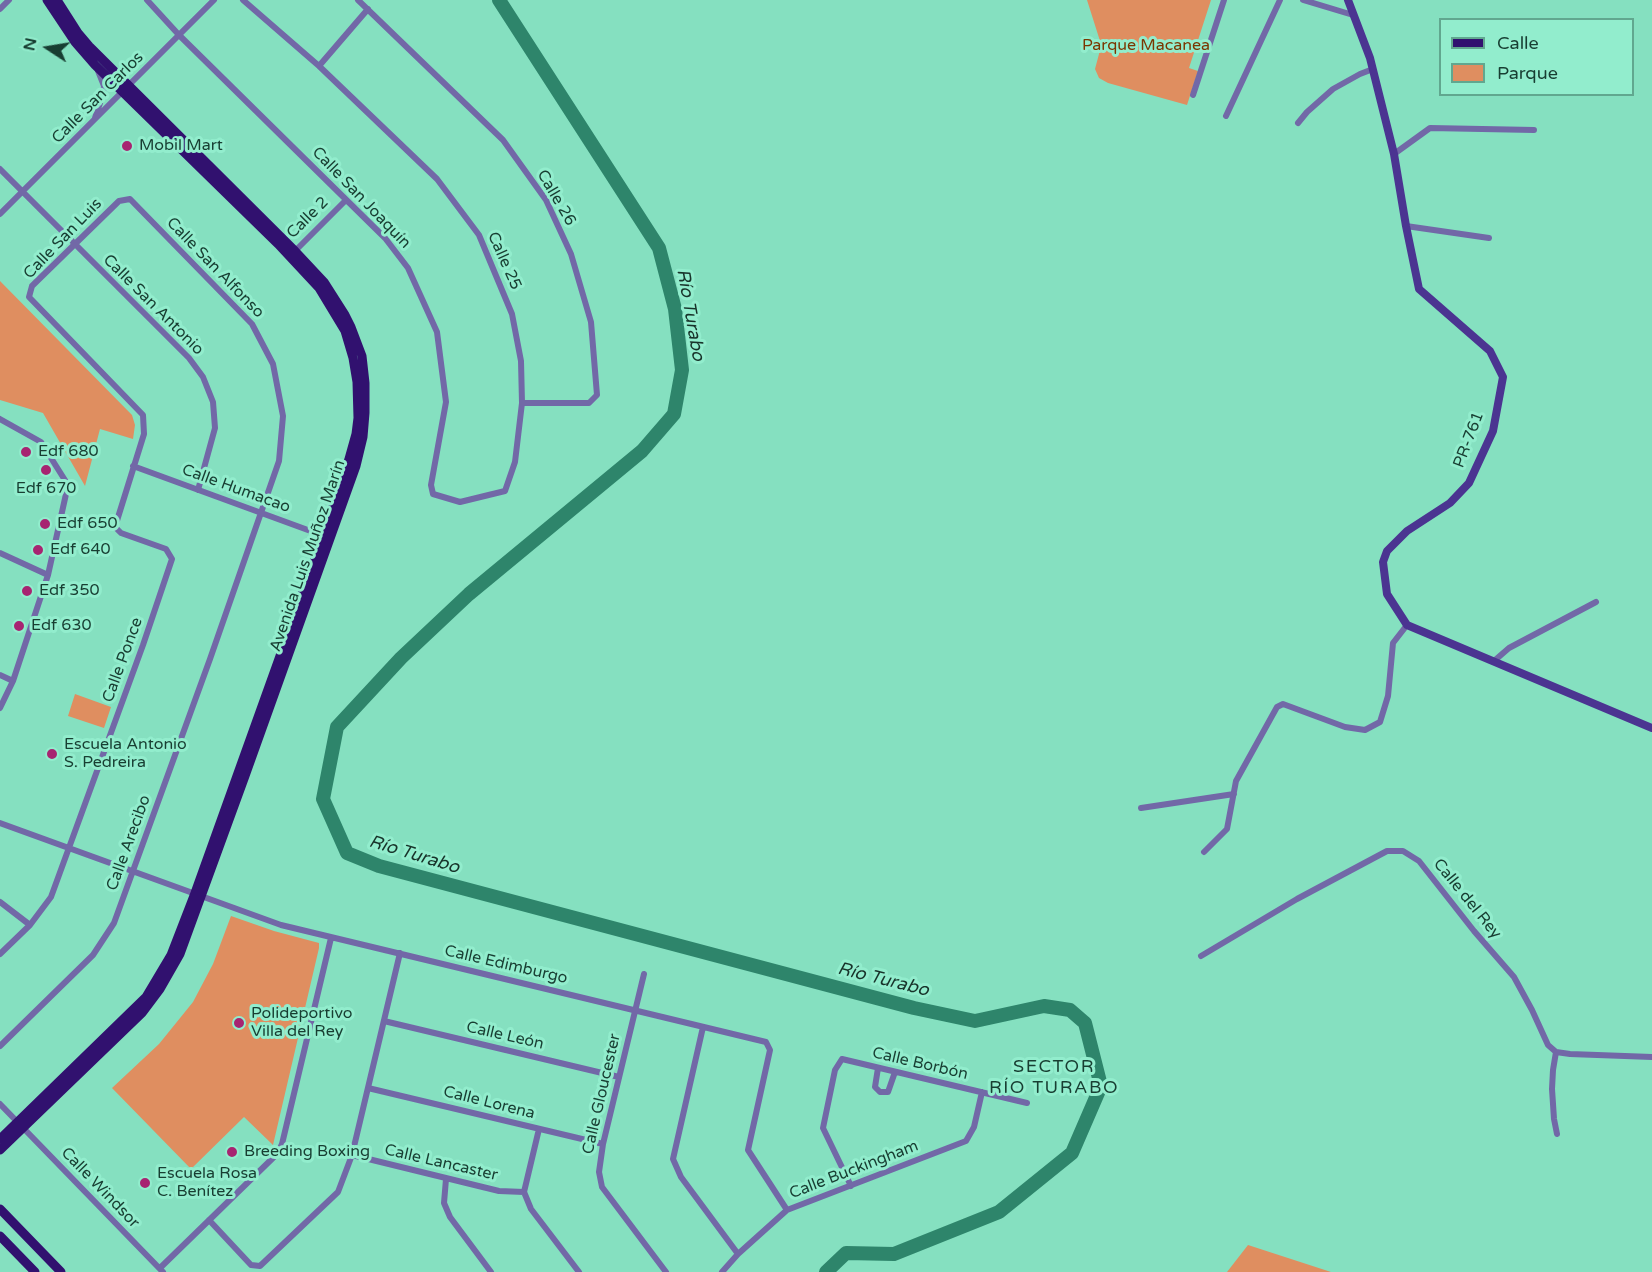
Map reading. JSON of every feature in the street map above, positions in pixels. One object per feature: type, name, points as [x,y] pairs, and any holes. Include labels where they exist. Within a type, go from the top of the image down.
[{"type":"main road","name":"Avenida Luis Muñoz Marín","points":[[47,0],[75,42],[95,65],[125,89]]},
{"type":"main road","name":"Avenida Luis Muñoz Marín","points":[[0,1150],[20,1126],[130,1025],[149,1004],[180,954],[199,894],[360,451],[364,425],[365,383],[362,356],[345,315],[324,282],[292,254],[125,89],[78,33],[57,0]]},
{"type":"main road","name":"Avenida Luis Muñoz Marín","points":[[0,1139],[20,1126]]},
{"type":"main road","points":[[0,1209],[61,1272]]},
{"type":"main road","points":[[0,1236],[35,1272]]},
{"type":"street","points":[[0,9],[9,0]]},
{"type":"street","name":"Calle San Joaquín","points":[[147,0],[179,35],[385,238],[408,268],[437,332],[446,402],[434,469]]},
{"type":"street","name":"Calle San Carlos","points":[[0,214],[214,0]]},
{"type":"street","name":"Calle 25","points":[[243,0],[319,66],[437,179],[479,235],[512,314],[521,361],[522,404],[516,462],[505,491],[460,502],[433,494],[431,485],[434,469]]},
{"type":"street","name":"Calle 26","points":[[358,0],[503,140],[546,200],[571,254],[591,322],[597,395],[588,403],[522,404]]},
{"type":"street","points":[[1193,95],[1224,0]]},
{"type":"street","points":[[1226,116],[1280,0]]},
{"type":"street","points":[[1303,0],[1353,15]]},
{"type":"street","name":"PR-761","points":[[1348,0],[1373,69],[1394,154],[1419,289],[1490,351],[1503,377],[1493,431],[1469,483],[1450,503],[1407,531],[1387,551],[1383,562],[1387,594],[1407,625]]},
{"type":"street","points":[[319,66],[368,9]]},
{"type":"street","points":[[94,120],[104,86],[95,65]]},
{"type":"street","points":[[1298,123],[1333,89],[1373,69]]},
{"type":"street","points":[[1394,154],[1430,128],[1534,130]]},
{"type":"street","name":"Calle San Antonio","points":[[0,169],[189,358],[203,377],[213,402],[215,428],[198,490]]},
{"type":"street","name":"Calle San Alfonso","points":[[118,201],[130,199],[252,324],[273,364],[283,416],[279,461],[261,512]]},
{"type":"street","name":"Calle 2","points":[[292,254],[346,200]]},
{"type":"street","name":"Calle San Luis","points":[[29,297],[32,286],[118,201]]},
{"type":"street","points":[[1406,226],[1489,238]]},
{"type":"street","name":"Calle Ponce","points":[[0,954],[30,925],[51,897],[172,559],[166,549],[121,533],[115,527],[144,434],[143,415],[29,297]]},
{"type":"street","points":[[0,419],[41,442],[68,485],[48,574],[13,681],[0,708]]},
{"type":"street","name":"Calle Humacao","points":[[133,466],[327,537]]},
{"type":"street","name":"Calle Arecibo","points":[[0,1046],[93,955],[114,923],[261,512]]},
{"type":"street","points":[[0,553],[48,574]]},
{"type":"street","points":[[1494,662],[1509,648],[1596,602]]},
{"type":"street","points":[[1204,852],[1227,829],[1236,781],[1277,708],[1283,704],[1345,727],[1365,730],[1380,722],[1389,696],[1393,643],[1407,625],[1652,728]]},
{"type":"street","points":[[0,675],[13,681]]},
{"type":"street","points":[[1141,808],[1234,794]]},
{"type":"street","name":"Calle Edimburgo","points":[[0,823],[280,925],[766,1042],[770,1050],[748,1150],[788,1210]]},
{"type":"street","name":"Calle del Rey","points":[[1201,956],[1297,899],[1387,851],[1403,851],[1419,861],[1474,931],[1514,977],[1548,1045],[1556,1052]]},
{"type":"street","points":[[0,902],[30,925]]},
{"type":"street","points":[[161,1270],[277,1154],[282,1144],[330,938]]},
{"type":"street","points":[[209,1220],[251,1265],[260,1266],[338,1192],[352,1155],[400,953]]},
{"type":"street","name":"Calle Gloucester","points":[[644,974],[603,1144],[599,1172],[602,1187],[666,1272]]},
{"type":"street","name":"Calle León","points":[[384,1021],[619,1077]]},
{"type":"street","points":[[703,1027],[673,1159],[681,1177],[738,1254]]},
{"type":"street","points":[[1557,1134],[1552,1089],[1556,1052],[1652,1058]]},
{"type":"street","name":"Calle Borbón","points":[[851,1186],[823,1128],[835,1070],[842,1059],[1027,1102]]},
{"type":"street","points":[[878,1068],[875,1087],[880,1092],[888,1092],[895,1072]]},
{"type":"street","name":"Calle Lorena","points":[[368,1088],[603,1144]]},
{"type":"street","name":"Calle Buckingham","points":[[722,1272],[738,1254],[788,1210],[966,1141],[974,1127],[982,1092]]},
{"type":"street","name":"Calle Windsor","points":[[0,1104],[161,1270]]},
{"type":"street","points":[[539,1129],[524,1192],[531,1209],[579,1272]]},
{"type":"street","name":"Calle Lancaster","points":[[352,1155],[499,1191],[524,1192]]},
{"type":"street","points":[[446,1179],[444,1203],[450,1217],[491,1272]]},
{"type":"green space","name":"Parque Macanea","points":[[1087,0],[1211,0],[1189,68],[1198,71],[1187,105],[1108,83],[1099,78],[1095,69],[1100,41]]},
{"type":"green space","points":[[0,281],[132,415],[135,425],[133,439],[100,429],[85,486],[43,413],[0,400]]},
{"type":"green space","points":[[75,694],[111,707],[104,728],[68,716]]},
{"type":"green space","name":"Polideportivo Villa del Rey","points":[[231,916],[319,943],[319,948],[273,1145],[244,1117],[191,1169],[112,1088],[159,1044],[193,1002],[213,964]]},
{"type":"green space","points":[[1248,1245],[1331,1272],[1227,1272]]},
{"type":"waterway","name":"Río Turabo","points":[[499,0],[659,248],[675,309],[682,370],[674,414],[642,451],[469,594],[401,658],[337,727],[323,799],[347,853],[379,866],[914,1008],[975,1021],[1044,1006],[1070,1010],[1085,1023],[1101,1086],[1072,1153],[999,1212],[894,1254],[846,1253],[826,1272]]},
{"type":"place","name":"Mobil Mart","points":[[127,146]]},
{"type":"place","name":"Edf 680","points":[[26,452]]},
{"type":"place","name":"Edf 670","points":[[46,470]]},
{"type":"place","name":"Edf 650","points":[[45,524]]},
{"type":"place","name":"Edf 640","points":[[38,550]]},
{"type":"place","name":"Edf 350","points":[[27,591]]},
{"type":"place","name":"Edf 630","points":[[19,626]]},
{"type":"place","name":"Escuela Antonio S. Pedreira","points":[[52,754]]},
{"type":"place","name":"Polideportivo Villa del Rey","points":[[239,1023]]},
{"type":"place","name":"Breeding Boxing","points":[[232,1152]]},
{"type":"place","name":"Escuela Rosa C. Benítez","points":[[145,1183]]},
{"type":"district","name":"SECTOR RÍO TURABO","points":[[1054,1077]]}]
